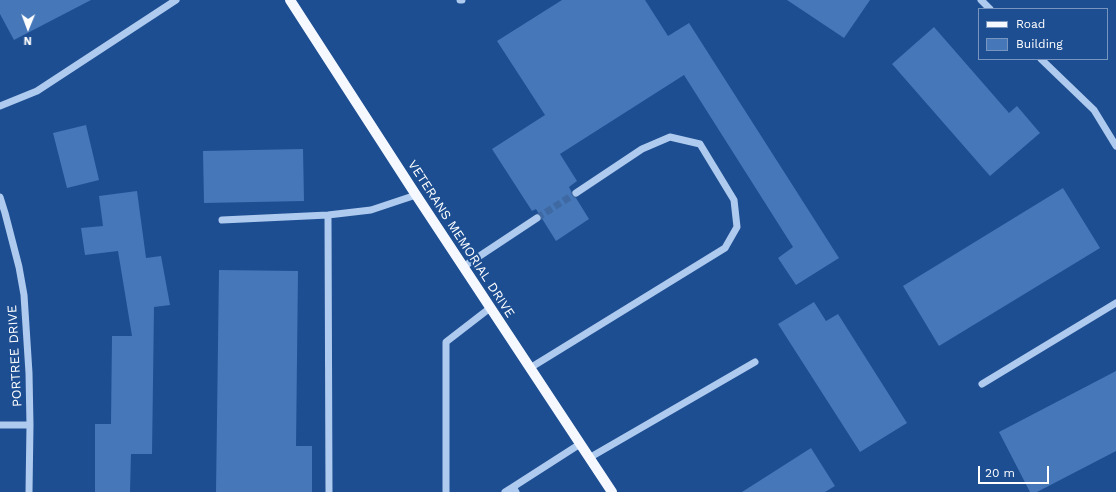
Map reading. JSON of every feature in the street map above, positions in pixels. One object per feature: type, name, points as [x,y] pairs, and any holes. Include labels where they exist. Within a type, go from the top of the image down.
[{"type":"main road","name":"VETERANS MEMORIAL DRIVE","points":[[290,0],[416,196],[612,492]]},
{"type":"street","points":[[0,106],[37,91],[176,0]]},
{"type":"street","points":[[981,0],[989,8]]},
{"type":"street","points":[[1042,60],[1094,110],[1116,146]]},
{"type":"street","points":[[530,368],[725,248],[737,227],[734,200],[700,144],[670,137],[642,149],[576,193]]},
{"type":"street","points":[[222,220],[328,215],[371,210],[416,196]]},
{"type":"street","name":"PORTREE DRIVE","points":[[0,197],[24,294],[29,373],[29,492]]},
{"type":"street","points":[[328,215],[329,492]]},
{"type":"street","points":[[463,267],[537,218]]},
{"type":"street","points":[[982,384],[1116,303]]},
{"type":"street","points":[[446,492],[446,342],[490,308]]},
{"type":"street","points":[[589,458],[755,362]]},
{"type":"street","points":[[0,425],[30,425]]},
{"type":"street","points":[[506,492],[514,490],[580,444]]},
{"type":"building","points":[[0,0],[91,0],[14,40],[0,14]]},
{"type":"building","points":[[562,0],[645,0],[668,36],[689,23],[839,258],[796,285],[778,258],[793,247],[684,75],[560,154],[577,181],[569,187],[572,195],[576,198],[589,219],[556,241],[536,209],[532,211],[492,149],[545,115],[497,41]]},
{"type":"building","points":[[787,0],[870,0],[844,38]]},
{"type":"building","points":[[934,27],[1009,113],[1017,106],[1040,133],[990,176],[892,64]]},
{"type":"building","points":[[86,125],[99,180],[67,188],[53,133]]},
{"type":"building","points":[[303,149],[304,201],[204,203],[203,151]]},
{"type":"building","points":[[1063,188],[1100,248],[939,346],[903,286]]},
{"type":"building","points":[[137,191],[146,258],[161,256],[170,305],[154,307],[152,454],[131,454],[130,492],[95,492],[95,424],[111,424],[112,336],[132,336],[118,251],[85,255],[81,228],[103,226],[99,196]]},
{"type":"building","points":[[219,270],[298,271],[296,446],[312,446],[312,492],[216,492]]},
{"type":"building","points":[[814,302],[826,321],[838,314],[907,423],[860,452],[778,324]]},
{"type":"building","points":[[1116,371],[1116,451],[1037,492],[1030,492],[999,432]]},
{"type":"building","points":[[811,448],[835,486],[825,492],[742,492]]},
{"type":"tunnel","points":[[537,218],[576,193]]}]
